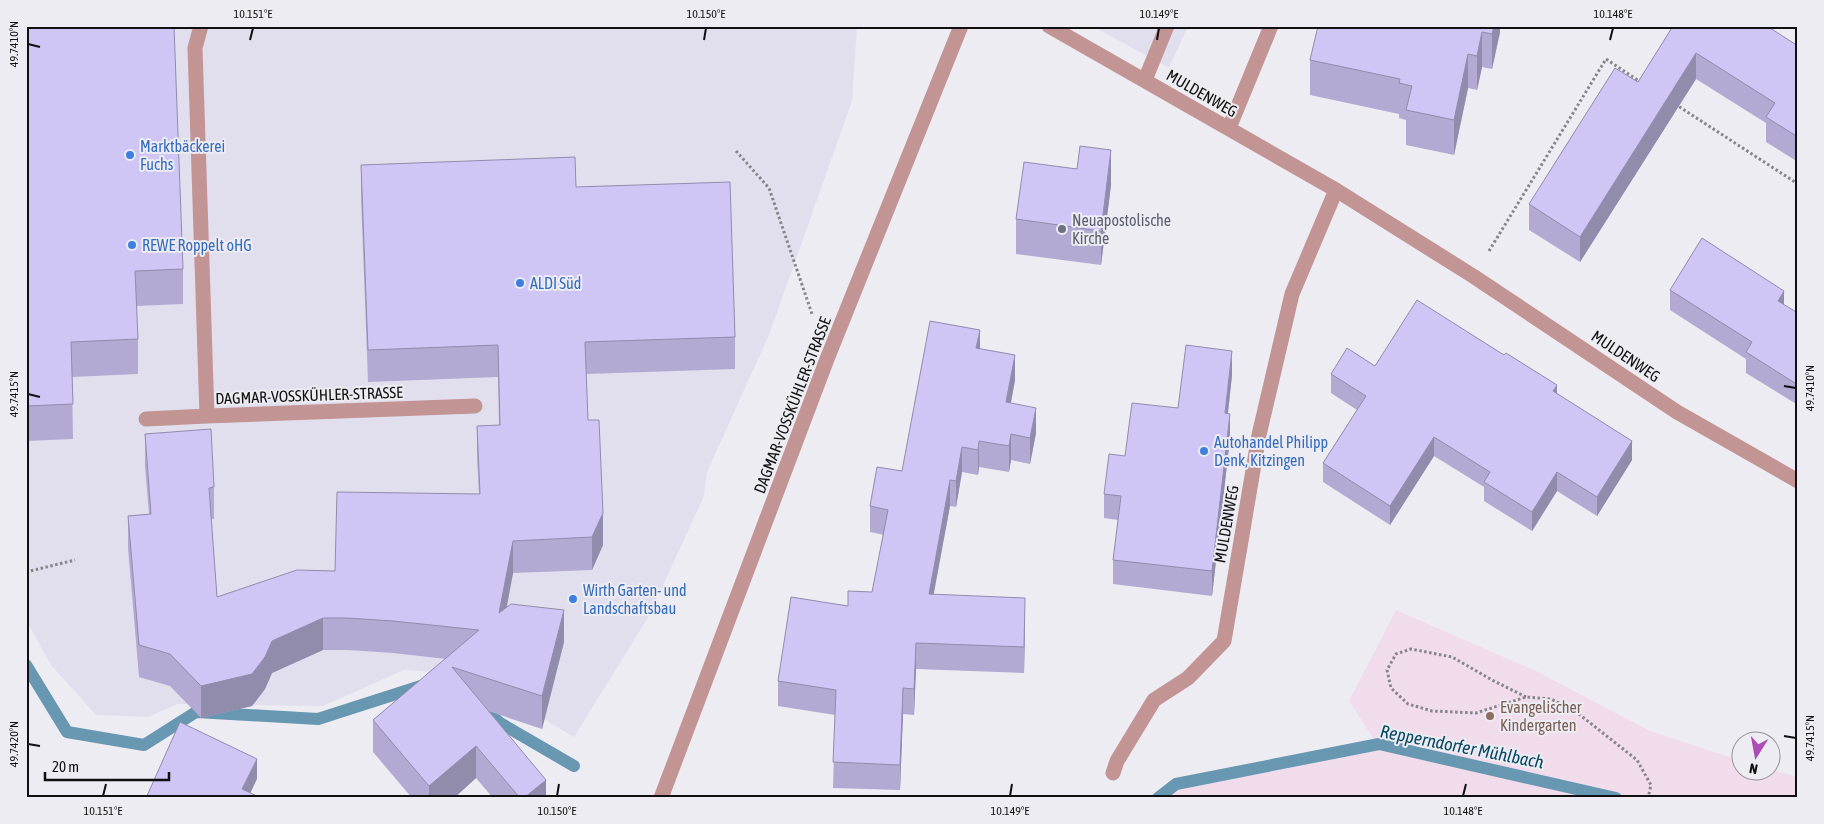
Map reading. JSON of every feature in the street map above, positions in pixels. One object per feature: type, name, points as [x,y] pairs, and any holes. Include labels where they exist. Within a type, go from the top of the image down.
[{"type":"street","name":"DAGMAR-VOSSKÜHLER-STRASSE","points":[[201,26],[195,48],[207,416],[475,406]]},
{"type":"street","name":"DAGMAR-VOSSKÜHLER-STRASSE","points":[[661,798],[828,359],[961,26]]},
{"type":"street","name":"MULDENWEG","points":[[1050,26],[1336,190],[1473,276],[1677,412],[1798,481]]},
{"type":"street","points":[[1145,80],[1167,26]]},
{"type":"street","points":[[1229,128],[1271,26]]},
{"type":"street","name":"MULDENWEG","points":[[1113,773],[1117,760],[1154,700],[1188,678],[1224,641],[1258,435],[1292,294],[1336,190]]},
{"type":"street","points":[[146,418],[207,416]]},
{"type":"path","points":[[1473,276],[1606,59],[1648,86]]},
{"type":"path","points":[[1673,102],[1798,184]]},
{"type":"path","points":[[736,151],[769,188],[812,314]]},
{"type":"path","points":[[26,572],[75,560]]},
{"type":"path","points":[[1526,697],[1476,713],[1432,710],[1408,704],[1391,688],[1387,670],[1396,654],[1411,649],[1452,657],[1526,697],[1551,699],[1575,711],[1637,760],[1651,785],[1649,796]]},
{"type":"shaded area","points":[[26,26],[857,26],[852,101],[769,335],[707,472],[704,496],[649,616],[574,737],[467,674],[404,670],[323,706],[178,704],[148,717],[96,715],[51,665],[26,620]]},
{"type":"shaded area","points":[[1092,26],[1188,26],[1169,68]]},
{"type":"shaded area","name":"Evangelischer Kindergarten","points":[[1396,610],[1536,671],[1650,731],[1732,758],[1732,782],[1782,782],[1782,773],[1798,777],[1798,798],[1164,798],[1177,788],[1379,747],[1349,701]]},
{"type":"building","points":[[26,26],[174,26],[183,269],[135,271],[138,339],[71,342],[73,404],[26,406]]},
{"type":"building","points":[[1318,26],[1494,26],[1492,34],[1482,32],[1477,56],[1468,54],[1454,120],[1406,110],[1412,86],[1399,83],[1400,79],[1310,60]]},
{"type":"building","points":[[1673,26],[1767,26],[1798,46],[1798,137],[1766,117],[1775,103],[1696,53],[1580,237],[1529,204],[1615,68],[1638,82]]},
{"type":"building","points":[[1080,146],[1111,150],[1101,231],[1016,219],[1024,162],[1077,169]]},
{"type":"building","points":[[575,157],[576,187],[730,182],[735,337],[585,342],[588,420],[599,420],[603,513],[592,537],[513,541],[499,613],[511,604],[564,610],[542,696],[452,667],[546,780],[524,798],[520,798],[476,746],[429,786],[373,720],[479,630],[393,621],[323,618],[272,641],[265,657],[252,674],[201,686],[170,654],[139,645],[128,516],[151,514],[145,434],[211,429],[214,487],[209,488],[217,597],[297,570],[335,571],[337,492],[480,494],[477,426],[500,425],[498,345],[368,350],[361,165]]},
{"type":"building","points":[[1702,238],[1784,291],[1778,301],[1798,313],[1798,385],[1746,352],[1752,342],[1670,290]]},
{"type":"building","points":[[1417,300],[1504,355],[1506,353],[1557,385],[1553,391],[1632,441],[1597,497],[1557,472],[1532,512],[1484,482],[1490,472],[1434,437],[1390,506],[1323,463],[1366,396],[1331,374],[1347,348],[1375,366]]},
{"type":"building","points":[[930,321],[980,330],[976,348],[1015,355],[1006,402],[1036,408],[1030,438],[1011,434],[1009,446],[979,441],[978,450],[962,447],[956,481],[950,480],[929,594],[1025,598],[1024,647],[916,643],[914,689],[903,688],[900,765],[833,762],[836,690],[778,681],[791,597],[848,606],[848,591],[872,592],[888,510],[870,506],[877,467],[902,471]]},
{"type":"building","points":[[1186,345],[1232,351],[1225,413],[1230,414],[1212,571],[1113,560],[1121,496],[1104,494],[1109,454],[1125,456],[1132,403],[1178,408]]},
{"type":"building","points":[[180,722],[257,759],[242,789],[261,798],[146,798]]},
{"type":"waterway","name":"Repperndorfer Mühlbach","points":[[26,665],[67,732],[144,745],[196,712],[318,719],[424,685]]},
{"type":"waterway","name":"Repperndorfer Mühlbach","points":[[482,707],[500,723],[574,766]]},
{"type":"waterway","name":"Repperndorfer Mühlbach","points":[[1158,798],[1176,784],[1379,744],[1616,798]]},
{"type":"place","name":"Marktbäckerei Fuchs","points":[[130,155]]},
{"type":"place","name":"Neuapostolische Kirche","points":[[1062,229]]},
{"type":"place","name":"REWE Roppelt oHG","points":[[132,245]]},
{"type":"place","name":"ALDI Süd","points":[[520,283]]},
{"type":"place","name":"Autohandel Philipp Denk, Kitzingen","points":[[1204,451]]},
{"type":"place","name":"Wirth Garten- und Landschaftsbau","points":[[573,599]]},
{"type":"place","name":"Evangelischer Kindergarten","points":[[1490,716]]}]
